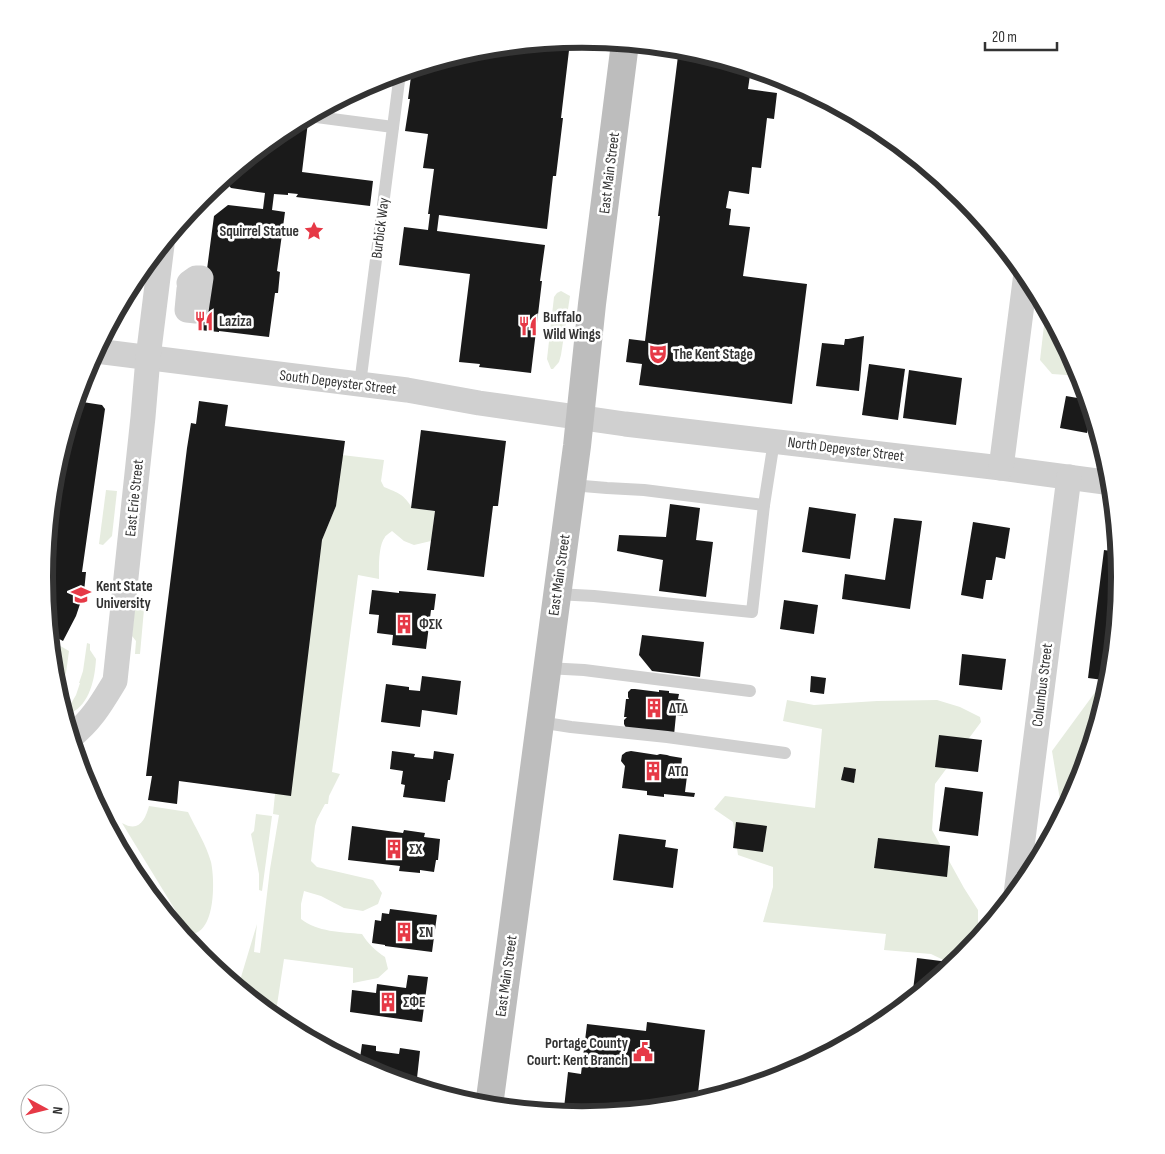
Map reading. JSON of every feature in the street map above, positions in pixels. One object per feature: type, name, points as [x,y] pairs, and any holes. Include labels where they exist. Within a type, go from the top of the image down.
[{"type":"main road","name":"East Main Street","points":[[490,1098],[571,485],[624,50]]},
{"type":"street","name":"East Erie Street","points":[[77,732],[95,714],[114,681],[161,257]]},
{"type":"street","points":[[1001,468],[1024,285]]},
{"type":"street","name":"South Depeyster Street","points":[[103,353],[407,390],[479,403],[579,417]]},
{"type":"street","name":"North Depeyster Street","points":[[579,417],[1103,482]]},
{"type":"street","name":"Columbus Street","points":[[1018,878],[1069,477]]},
{"type":"lane","name":"Burbick Way","points":[[360,384],[399,81]]},
{"type":"lane","points":[[319,117],[393,127]]},
{"type":"lane","points":[[556,594],[752,612],[764,505],[774,441]]},
{"type":"lane","points":[[571,485],[644,490],[764,505]]},
{"type":"lane","points":[[546,668],[584,670],[750,692]]},
{"type":"lane","points":[[539,722],[571,728],[785,753]]},
{"type":"shaded area","points":[[561,291],[570,296],[561,355],[559,362],[551,369],[547,359],[554,297]]},
{"type":"shaded area","points":[[1045,319],[1073,375],[1052,374],[1040,360]]},
{"type":"shaded area","points":[[342,455],[384,460],[381,481],[384,487],[403,497],[412,508],[435,511],[431,541],[414,545],[404,541],[392,531],[385,536],[381,546],[379,579],[358,575],[332,772],[340,774],[329,796],[328,804],[325,804],[315,826],[311,861],[317,867],[373,880],[382,893],[378,904],[363,911],[344,908],[321,896],[304,891],[301,904],[301,919],[314,927],[330,931],[362,934],[372,947],[385,957],[388,969],[378,978],[353,983],[353,968],[284,959],[276,1009],[240,981],[257,924],[254,952],[260,953],[270,869],[279,815],[273,814],[275,794],[322,540],[336,506]]},
{"type":"shaded area","points":[[106,490],[117,491],[112,536],[103,545],[99,544]]},
{"type":"shaded area","points":[[142,595],[145,598],[140,654],[135,654],[136,641],[132,636],[135,601]]},
{"type":"shaded area","points":[[87,643],[90,644],[90,650],[96,659],[93,682],[83,703],[71,713],[69,707],[76,695],[83,671]]},
{"type":"shaded area","points":[[58,645],[69,651],[66,673],[63,680]]},
{"type":"shaded area","points":[[1100,688],[1084,747],[1072,780],[1061,804],[1052,751]]},
{"type":"shaded area","points":[[787,700],[814,705],[937,700],[960,707],[980,717],[981,722],[935,784],[932,830],[978,910],[978,929],[946,961],[931,954],[884,950],[886,934],[763,922],[773,887],[773,867],[738,855],[733,822],[714,809],[725,796],[815,808],[822,729],[783,721]]},
{"type":"shaded area","points":[[149,806],[188,812],[206,849],[212,870],[212,905],[205,925],[199,932],[191,934],[187,929],[122,823],[133,827],[137,826],[145,816]]},
{"type":"shaded area","points":[[256,814],[272,816],[262,891],[259,890],[259,874],[251,834],[254,831]]},
{"type":"building","points":[[569,48],[556,176],[553,176],[547,229],[439,215],[437,231],[545,245],[531,373],[479,367],[480,364],[459,362],[470,274],[399,265],[404,227],[428,230],[430,214],[428,214],[434,169],[423,168],[428,134],[405,131],[410,99],[408,99],[412,76],[445,66],[513,52]]},
{"type":"building","points":[[678,57],[750,75],[748,89],[777,93],[774,119],[767,118],[761,168],[752,167],[749,194],[729,191],[726,208],[731,209],[729,225],[750,227],[743,276],[807,284],[792,404],[639,385],[642,364],[626,362],[629,339],[645,341],[660,216],[658,216]]},
{"type":"building","points":[[308,125],[302,172],[373,181],[370,206],[296,197],[298,194],[274,194],[272,210],[285,212],[277,271],[280,272],[278,293],[275,293],[269,337],[199,330],[214,216],[228,205],[263,209],[265,193],[231,188],[228,184],[233,179],[260,157]]},
{"type":"building","points":[[864,336],[859,391],[816,386],[822,343],[844,345],[845,339]]},
{"type":"building","points":[[869,364],[905,369],[898,420],[862,415]]},
{"type":"building","points":[[909,370],[962,378],[956,425],[903,418]]},
{"type":"building","points":[[1066,396],[1081,399],[1089,424],[1087,433],[1060,428]]},
{"type":"building","points":[[199,401],[228,405],[225,426],[345,441],[336,506],[322,540],[291,796],[179,781],[177,804],[148,800],[152,776],[146,776],[187,448],[191,423],[196,424]]},
{"type":"building","points":[[83,402],[102,405],[105,409],[82,572],[86,572],[84,592],[76,616],[63,641],[57,638],[54,612],[54,542],[63,474]]},
{"type":"building","points":[[421,430],[506,441],[498,506],[493,506],[484,577],[427,570],[435,511],[411,508]]},
{"type":"building","points":[[670,504],[700,508],[696,540],[713,542],[706,597],[659,591],[663,560],[617,551],[619,535],[666,537]]},
{"type":"building","points":[[809,507],[856,514],[850,559],[802,552]]},
{"type":"building","points":[[894,518],[922,521],[910,609],[842,599],[845,574],[885,580]]},
{"type":"building","points":[[973,522],[1010,528],[1005,559],[996,557],[992,580],[986,580],[983,599],[961,595]]},
{"type":"building","points":[[1104,550],[1111,551],[1111,612],[1102,680],[1088,678]]},
{"type":"building","name":"ΦΣΚ","points":[[372,590],[436,594],[434,610],[431,610],[426,649],[392,645],[393,635],[377,633],[379,615],[369,614]]},
{"type":"building","points":[[784,600],[818,605],[814,634],[780,629]]},
{"type":"building","points":[[642,635],[704,642],[700,677],[652,671],[639,655]]},
{"type":"building","points":[[962,654],[1006,659],[1002,690],[959,685]]},
{"type":"building","points":[[422,676],[461,681],[457,715],[422,710],[420,727],[381,722],[386,684],[409,687],[409,690],[420,691]]},
{"type":"building","points":[[811,676],[826,678],[824,694],[810,692]]},
{"type":"building","name":"ΔΤΔ","points":[[631,689],[659,692],[659,690],[669,691],[669,693],[679,694],[678,699],[685,700],[683,716],[676,715],[674,735],[626,728],[624,720],[627,717],[624,717],[626,699],[629,699],[628,692]]},
{"type":"building","points":[[939,735],[982,740],[978,772],[935,767]]},
{"type":"building","points":[[392,751],[415,754],[414,757],[433,759],[434,751],[454,754],[445,802],[403,797],[405,785],[401,784],[403,771],[390,769]]},
{"type":"building","name":"ΑΤΩ","points":[[631,751],[682,758],[680,775],[687,776],[685,792],[695,793],[694,797],[664,794],[664,797],[647,795],[647,791],[622,788],[625,766],[621,761],[622,755]]},
{"type":"building","points":[[844,767],[856,769],[854,783],[841,780]]},
{"type":"building","points":[[945,787],[983,792],[978,836],[939,831]]},
{"type":"building","points":[[736,822],[767,826],[763,852],[733,848]]},
{"type":"building","name":"ΣΧ","points":[[352,826],[403,833],[404,830],[425,833],[424,837],[440,839],[438,860],[436,860],[434,872],[420,870],[420,873],[399,871],[400,866],[348,860]]},
{"type":"building","points":[[619,834],[666,840],[665,847],[678,849],[673,888],[613,880]]},
{"type":"building","points":[[878,838],[950,846],[947,877],[874,868]]},
{"type":"building","name":"ΣΝ","points":[[390,909],[437,915],[432,952],[372,943],[375,920],[381,921],[382,913],[389,914]]},
{"type":"building","points":[[917,958],[946,962],[932,975],[913,990]]},
{"type":"building","name":"ΣΦΕ","points":[[408,975],[428,977],[422,1022],[350,1012],[352,990],[376,993],[377,984],[406,988]]},
{"type":"building","name":"Portage County Court: Kent Branch","points":[[647,1022],[705,1030],[698,1093],[652,1102],[617,1105],[564,1105],[568,1072],[581,1074],[587,1024],[646,1031]]},
{"type":"building","points":[[362,1044],[376,1046],[376,1051],[399,1054],[400,1048],[420,1051],[417,1078],[410,1077],[360,1057]]},
{"type":"place","name":"Squirrel Statue","points":[[314,231]]},
{"type":"place","name":"Laziza","points":[[204,321]]},
{"type":"place","name":"Buffalo Wild Wings","points":[[528,326]]},
{"type":"place","name":"The Kent Stage","points":[[658,354]]},
{"type":"place","name":"Kent State University","points":[[81,595]]},
{"type":"place","name":"ΦΣΚ","points":[[404,624]]},
{"type":"place","name":"ΔΤΔ","points":[[654,708]]},
{"type":"place","name":"ΑΤΩ","points":[[653,771]]},
{"type":"place","name":"ΣΧ","points":[[394,849]]},
{"type":"place","name":"ΣΝ","points":[[404,932]]},
{"type":"place","name":"ΣΦΕ","points":[[388,1002]]},
{"type":"place","name":"Portage County Court: Kent Branch","points":[[643,1052]]}]
